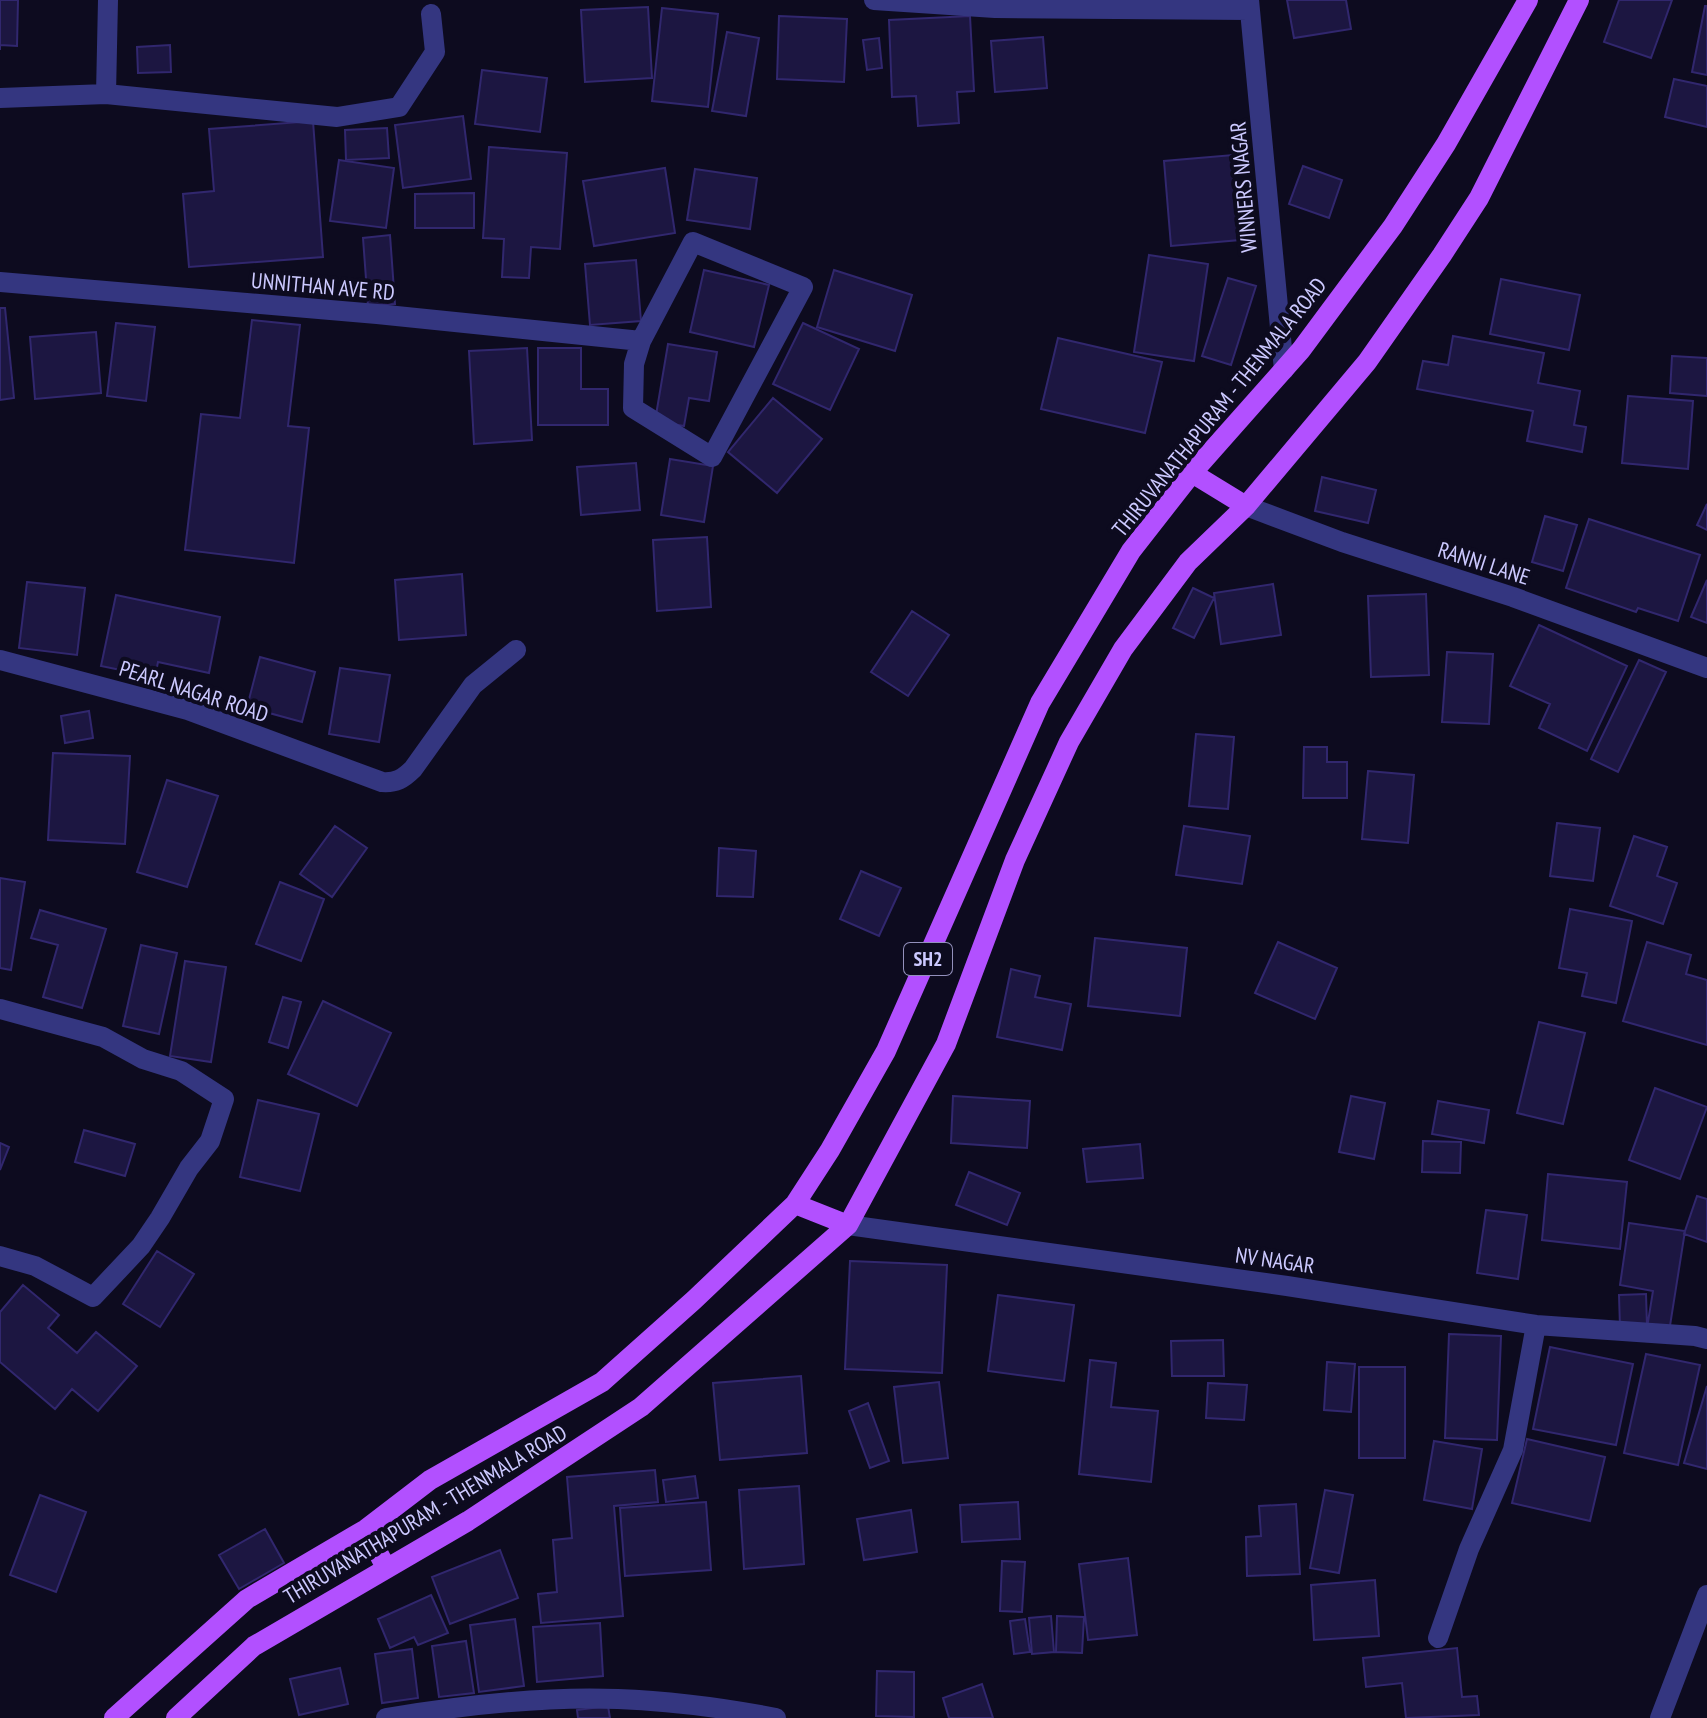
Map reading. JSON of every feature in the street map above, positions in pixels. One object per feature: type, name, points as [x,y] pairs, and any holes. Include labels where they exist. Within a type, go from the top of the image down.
[{"type":"main road","name":"THIRUVANATHAPURAM - THENMALA ROAD","points":[[122,1715],[247,1599],[366,1529],[430,1480],[602,1382],[795,1204],[830,1150],[886,1051],[1040,703],[1131,551],[1192,473],[1284,370],[1393,226],[1446,144],[1528,0]]},
{"type":"main road","name":"THIRUVANATHAPURAM - THENMALA ROAD","points":[[176,1718],[254,1646],[468,1521],[641,1407],[848,1225],[946,1044],[1015,860],[1069,742],[1123,649],[1188,562],[1246,506],[1367,362],[1479,198],[1579,0]]},
{"type":"main road","points":[[1192,473],[1246,506]]},
{"type":"main road","points":[[795,1204],[848,1225]]},
{"type":"main road","points":[[366,1529],[386,1568]]},
{"type":"street","points":[[106,94],[108,0]]},
{"type":"street","points":[[874,0],[995,8],[1250,5]]},
{"type":"street","name":"WINNERS NAGAR","points":[[1250,5],[1284,370]]},
{"type":"street","points":[[0,98],[106,94],[337,117],[399,107],[435,52],[431,14]]},
{"type":"street","points":[[693,242],[803,287],[712,457],[633,408],[634,364],[641,341],[693,242]]},
{"type":"street","name":"UNNITHAN AVE RD","points":[[0,282],[377,314],[641,341]]},
{"type":"street","name":"RANNI LANE","points":[[1246,506],[1342,542],[1704,660]]},
{"type":"street","name":"PEARL NAGAR ROAD","points":[[0,660],[188,710],[382,782],[394,783],[405,777],[473,685],[516,650]]},
{"type":"street","points":[[0,1009],[103,1037],[143,1059],[181,1071],[224,1099],[210,1141],[189,1168],[148,1236],[93,1297],[35,1266],[0,1256]]},
{"type":"street","name":"NV NAGAR","points":[[848,1225],[1287,1286],[1536,1325],[1701,1338]]},
{"type":"street","points":[[1438,1638],[1469,1549],[1513,1450],[1536,1325]]},
{"type":"street","points":[[1660,1718],[1707,1595]]},
{"type":"street","points":[[386,1718],[447,1708],[614,1698],[667,1702],[776,1718]]},
{"type":"building","points":[[0,0],[18,0],[17,46],[0,45]]},
{"type":"building","points":[[1287,0],[1346,0],[1351,29],[1294,38]]},
{"type":"building","points":[[1619,0],[1672,0],[1651,58],[1604,42]]},
{"type":"building","points":[[1707,6],[1707,75],[1692,72]]},
{"type":"building","points":[[648,7],[652,78],[585,82],[581,10]]},
{"type":"building","points":[[662,8],[718,14],[708,107],[652,101]]},
{"type":"building","points":[[779,16],[847,19],[844,82],[777,79]]},
{"type":"building","points":[[970,16],[974,91],[957,92],[959,123],[918,126],[916,96],[892,97],[889,20]]},
{"type":"building","points":[[727,32],[759,38],[746,116],[712,111]]},
{"type":"building","points":[[1043,37],[1047,88],[995,92],[991,41]]},
{"type":"building","points":[[879,38],[882,68],[867,70],[863,40]]},
{"type":"building","points":[[170,45],[171,72],[138,73],[137,47]]},
{"type":"building","points":[[482,70],[547,78],[540,132],[475,124]]},
{"type":"building","points":[[1674,79],[1707,86],[1707,127],[1665,117]]},
{"type":"building","points":[[463,116],[471,179],[403,188],[395,125]]},
{"type":"building","points":[[313,121],[323,257],[189,267],[183,194],[214,191],[209,129]]},
{"type":"building","points":[[387,128],[389,158],[346,160],[345,130]]},
{"type":"building","points":[[489,147],[567,153],[560,249],[531,247],[529,278],[502,277],[504,239],[483,238]]},
{"type":"building","points":[[1233,155],[1240,240],[1171,246],[1164,161]]},
{"type":"building","points":[[339,160],[394,168],[386,228],[330,221]]},
{"type":"building","points":[[1303,166],[1342,180],[1329,218],[1289,204]]},
{"type":"building","points":[[665,168],[675,233],[594,246],[583,181]]},
{"type":"building","points":[[695,169],[757,178],[750,229],[687,220]]},
{"type":"building","points":[[474,193],[474,228],[415,228],[415,194]]},
{"type":"building","points":[[390,235],[395,304],[368,306],[363,238]]},
{"type":"building","points":[[1149,255],[1208,264],[1194,361],[1134,352]]},
{"type":"building","points":[[636,260],[641,321],[590,325],[585,264]]},
{"type":"building","points":[[704,270],[769,285],[754,347],[690,332]]},
{"type":"building","points":[[834,270],[912,295],[895,351],[817,327]]},
{"type":"building","points":[[1228,278],[1256,286],[1231,365],[1202,356]]},
{"type":"building","points":[[1501,279],[1580,295],[1569,350],[1490,334]]},
{"type":"building","points":[[0,308],[5,308],[14,398],[0,400]]},
{"type":"building","points":[[252,320],[300,325],[288,426],[309,428],[294,563],[185,550],[201,414],[240,418]]},
{"type":"building","points":[[116,323],[155,327],[146,401],[107,396]]},
{"type":"building","points":[[803,323],[859,349],[830,410],[773,384]]},
{"type":"building","points":[[96,332],[101,393],[35,399],[30,337]]},
{"type":"building","points":[[1453,336],[1544,353],[1538,383],[1580,391],[1574,425],[1586,427],[1582,452],[1527,441],[1533,411],[1417,389],[1423,361],[1448,365]]},
{"type":"building","points":[[1058,338],[1162,362],[1145,433],[1041,409]]},
{"type":"building","points":[[668,344],[717,352],[709,401],[689,398],[684,426],[655,421]]},
{"type":"building","points":[[527,348],[532,440],[474,444],[469,351]]},
{"type":"building","points":[[538,348],[581,348],[581,389],[608,389],[608,425],[538,425]]},
{"type":"building","points":[[1672,356],[1707,358],[1707,396],[1670,393]]},
{"type":"building","points":[[1628,396],[1693,401],[1688,469],[1622,463]]},
{"type":"building","points":[[773,398],[822,439],[777,493],[728,452]]},
{"type":"building","points":[[670,459],[713,466],[704,522],[661,515]]},
{"type":"building","points":[[636,463],[640,510],[581,515],[577,467]]},
{"type":"building","points":[[1322,477],[1376,490],[1368,523],[1315,511]]},
{"type":"building","points":[[1707,504],[1707,530],[1697,525]]},
{"type":"building","points":[[1545,516],[1577,525],[1563,571],[1532,562]]},
{"type":"building","points":[[1589,519],[1700,555],[1678,621],[1638,608],[1636,612],[1566,588]]},
{"type":"building","points":[[707,537],[711,607],[657,611],[653,540]]},
{"type":"building","points":[[462,574],[466,635],[399,640],[395,580]]},
{"type":"building","points":[[1707,580],[1707,623],[1691,617]]},
{"type":"building","points":[[27,582],[85,588],[77,655],[19,648]]},
{"type":"building","points":[[1273,584],[1281,635],[1221,644],[1214,593]]},
{"type":"building","points":[[1193,588],[1214,598],[1194,638],[1173,628]]},
{"type":"building","points":[[1426,594],[1429,675],[1371,677],[1368,596]]},
{"type":"building","points":[[116,595],[220,617],[209,673],[158,662],[155,677],[101,666]]},
{"type":"building","points":[[912,611],[949,635],[908,696],[871,672]]},
{"type":"building","points":[[1539,625],[1627,666],[1587,751],[1539,728],[1550,704],[1510,686]]},
{"type":"building","points":[[1447,652],[1493,654],[1489,724],[1442,722]]},
{"type":"building","points":[[260,657],[315,672],[302,722],[247,707]]},
{"type":"building","points":[[1639,660],[1666,672],[1618,772],[1591,759]]},
{"type":"building","points":[[340,668],[390,675],[379,742],[329,734]]},
{"type":"building","points":[[89,711],[93,738],[65,743],[61,716]]},
{"type":"building","points":[[1196,734],[1234,737],[1228,809],[1189,806]]},
{"type":"building","points":[[1304,747],[1327,747],[1327,762],[1347,762],[1347,798],[1303,798]]},
{"type":"building","points":[[53,753],[130,756],[125,844],[48,840]]},
{"type":"building","points":[[1368,771],[1414,775],[1408,843],[1362,839]]},
{"type":"building","points":[[167,780],[218,796],[187,887],[137,872]]},
{"type":"building","points":[[1557,823],[1600,828],[1593,881],[1550,876]]},
{"type":"building","points":[[335,826],[367,848],[332,897],[300,874]]},
{"type":"building","points":[[1184,826],[1250,836],[1242,884],[1176,875]]},
{"type":"building","points":[[1634,836],[1667,847],[1657,876],[1677,883],[1663,924],[1610,906]]},
{"type":"building","points":[[719,848],[756,851],[753,897],[717,896]]},
{"type":"building","points":[[861,871],[901,888],[879,936],[840,919]]},
{"type":"building","points":[[0,878],[25,882],[11,970],[0,968]]},
{"type":"building","points":[[280,882],[324,899],[301,961],[256,944]]},
{"type":"building","points":[[1570,909],[1632,921],[1616,1003],[1582,996],[1587,973],[1559,968]]},
{"type":"building","points":[[40,910],[106,929],[82,1008],[43,997],[58,945],[31,938]]},
{"type":"building","points":[[1095,938],[1187,948],[1180,1016],[1088,1006]]},
{"type":"building","points":[[1278,942],[1337,968],[1315,1019],[1255,993]]},
{"type":"building","points":[[1647,942],[1691,955],[1686,974],[1707,980],[1707,1045],[1623,1021]]},
{"type":"building","points":[[141,945],[177,953],[159,1034],[123,1026]]},
{"type":"building","points":[[185,961],[226,967],[211,1062],[170,1056]]},
{"type":"building","points":[[1011,969],[1040,976],[1035,997],[1071,1004],[1062,1050],[997,1037]]},
{"type":"building","points":[[283,997],[301,1002],[288,1048],[269,1042]]},
{"type":"building","points":[[323,1001],[391,1033],[357,1106],[288,1074]]},
{"type":"building","points":[[1539,1022],[1585,1033],[1563,1124],[1517,1113]]},
{"type":"building","points":[[1655,1088],[1707,1107],[1680,1179],[1629,1160]]},
{"type":"building","points":[[953,1096],[1030,1101],[1027,1148],[951,1143]]},
{"type":"building","points":[[1351,1096],[1385,1103],[1374,1159],[1339,1152]]},
{"type":"building","points":[[258,1100],[319,1114],[300,1191],[240,1177]]},
{"type":"building","points":[[1438,1101],[1489,1110],[1484,1143],[1432,1134]]},
{"type":"building","points":[[84,1130],[135,1144],[125,1176],[75,1162]]},
{"type":"building","points":[[1423,1141],[1461,1142],[1460,1173],[1422,1172]]},
{"type":"building","points":[[0,1143],[9,1147],[0,1170]]},
{"type":"building","points":[[1140,1144],[1143,1178],[1087,1182],[1083,1149]]},
{"type":"building","points":[[969,1172],[1020,1193],[1007,1225],[956,1205]]},
{"type":"building","points":[[1548,1174],[1627,1182],[1620,1249],[1542,1240]]},
{"type":"building","points":[[1697,1196],[1707,1199],[1707,1242],[1684,1234]]},
{"type":"building","points":[[1486,1210],[1527,1215],[1518,1279],[1477,1273]]},
{"type":"building","points":[[1629,1223],[1685,1231],[1669,1332],[1647,1328],[1653,1291],[1620,1285]]},
{"type":"building","points":[[157,1251],[194,1274],[160,1327],[123,1304]]},
{"type":"building","points":[[850,1261],[947,1265],[942,1373],[845,1369]]},
{"type":"building","points":[[23,1285],[59,1315],[48,1328],[77,1353],[96,1332],[137,1366],[98,1411],[72,1389],[55,1409],[0,1362],[0,1312]]},
{"type":"building","points":[[1646,1294],[1647,1326],[1620,1327],[1619,1295]]},
{"type":"building","points":[[998,1295],[1074,1305],[1064,1381],[988,1371]]},
{"type":"building","points":[[1449,1334],[1501,1336],[1497,1440],[1445,1438]]},
{"type":"building","points":[[1223,1340],[1224,1376],[1172,1376],[1171,1341]]},
{"type":"building","points":[[1550,1347],[1633,1364],[1616,1445],[1533,1429]]},
{"type":"building","points":[[1646,1354],[1700,1365],[1678,1465],[1624,1453]]},
{"type":"building","points":[[1090,1360],[1116,1363],[1111,1407],[1158,1411],[1151,1482],[1079,1474]]},
{"type":"building","points":[[1327,1362],[1355,1364],[1351,1412],[1324,1410]]},
{"type":"building","points":[[1359,1367],[1405,1367],[1405,1458],[1359,1458]]},
{"type":"building","points":[[801,1376],[807,1453],[720,1460],[713,1383]]},
{"type":"building","points":[[939,1382],[948,1458],[903,1463],[894,1387]]},
{"type":"building","points":[[1208,1383],[1247,1385],[1244,1420],[1206,1418]]},
{"type":"building","points":[[1707,1386],[1707,1469],[1684,1463]]},
{"type":"building","points":[[868,1403],[889,1461],[870,1468],[849,1411]]},
{"type":"building","points":[[1527,1439],[1605,1457],[1590,1521],[1512,1503]]},
{"type":"building","points":[[1434,1441],[1482,1449],[1472,1509],[1424,1500]]},
{"type":"building","points":[[655,1470],[658,1502],[614,1506],[623,1616],[541,1623],[538,1594],[557,1592],[553,1540],[572,1538],[567,1477]]},
{"type":"building","points":[[695,1476],[698,1498],[666,1502],[663,1480]]},
{"type":"building","points":[[799,1486],[804,1564],[744,1569],[739,1490]]},
{"type":"building","points":[[1325,1490],[1353,1495],[1339,1573],[1310,1568]]},
{"type":"building","points":[[40,1495],[86,1512],[56,1592],[10,1575]]},
{"type":"building","points":[[706,1502],[711,1570],[625,1576],[620,1508]]},
{"type":"building","points":[[1018,1502],[1020,1539],[962,1542],[960,1505]]},
{"type":"building","points":[[1296,1504],[1300,1574],[1247,1576],[1246,1537],[1261,1536],[1259,1506]]},
{"type":"building","points":[[911,1510],[917,1552],[864,1560],[857,1519]]},
{"type":"building","points":[[265,1529],[284,1563],[239,1589],[219,1555]]},
{"type":"building","points":[[500,1550],[518,1598],[450,1624],[432,1577]]},
{"type":"building","points":[[1128,1558],[1137,1635],[1088,1640],[1079,1564]]},
{"type":"building","points":[[1002,1561],[1025,1562],[1022,1612],[1000,1611]]},
{"type":"building","points":[[1375,1580],[1379,1636],[1314,1640],[1311,1585]]},
{"type":"building","points":[[431,1595],[448,1633],[418,1645],[414,1637],[390,1648],[378,1619]]},
{"type":"building","points":[[1051,1616],[1054,1652],[1032,1654],[1029,1618]]},
{"type":"building","points":[[1057,1616],[1084,1617],[1082,1653],[1056,1652]]},
{"type":"building","points":[[515,1619],[524,1686],[479,1692],[470,1625]]},
{"type":"building","points":[[1025,1619],[1030,1652],[1014,1654],[1010,1621]]},
{"type":"building","points":[[600,1623],[603,1676],[537,1682],[533,1627]]},
{"type":"building","points":[[466,1641],[474,1693],[439,1697],[432,1646]]},
{"type":"building","points":[[1457,1648],[1462,1697],[1477,1696],[1479,1715],[1406,1718],[1402,1683],[1366,1687],[1363,1658]]},
{"type":"building","points":[[412,1649],[418,1698],[382,1703],[375,1654]]},
{"type":"building","points":[[340,1668],[348,1704],[299,1715],[290,1679]]},
{"type":"building","points":[[877,1671],[914,1672],[914,1717],[876,1716]]},
{"type":"building","points":[[982,1684],[993,1718],[949,1718],[943,1698]]},
{"type":"building","points":[[608,1706],[610,1718],[578,1718],[577,1710]]}]
